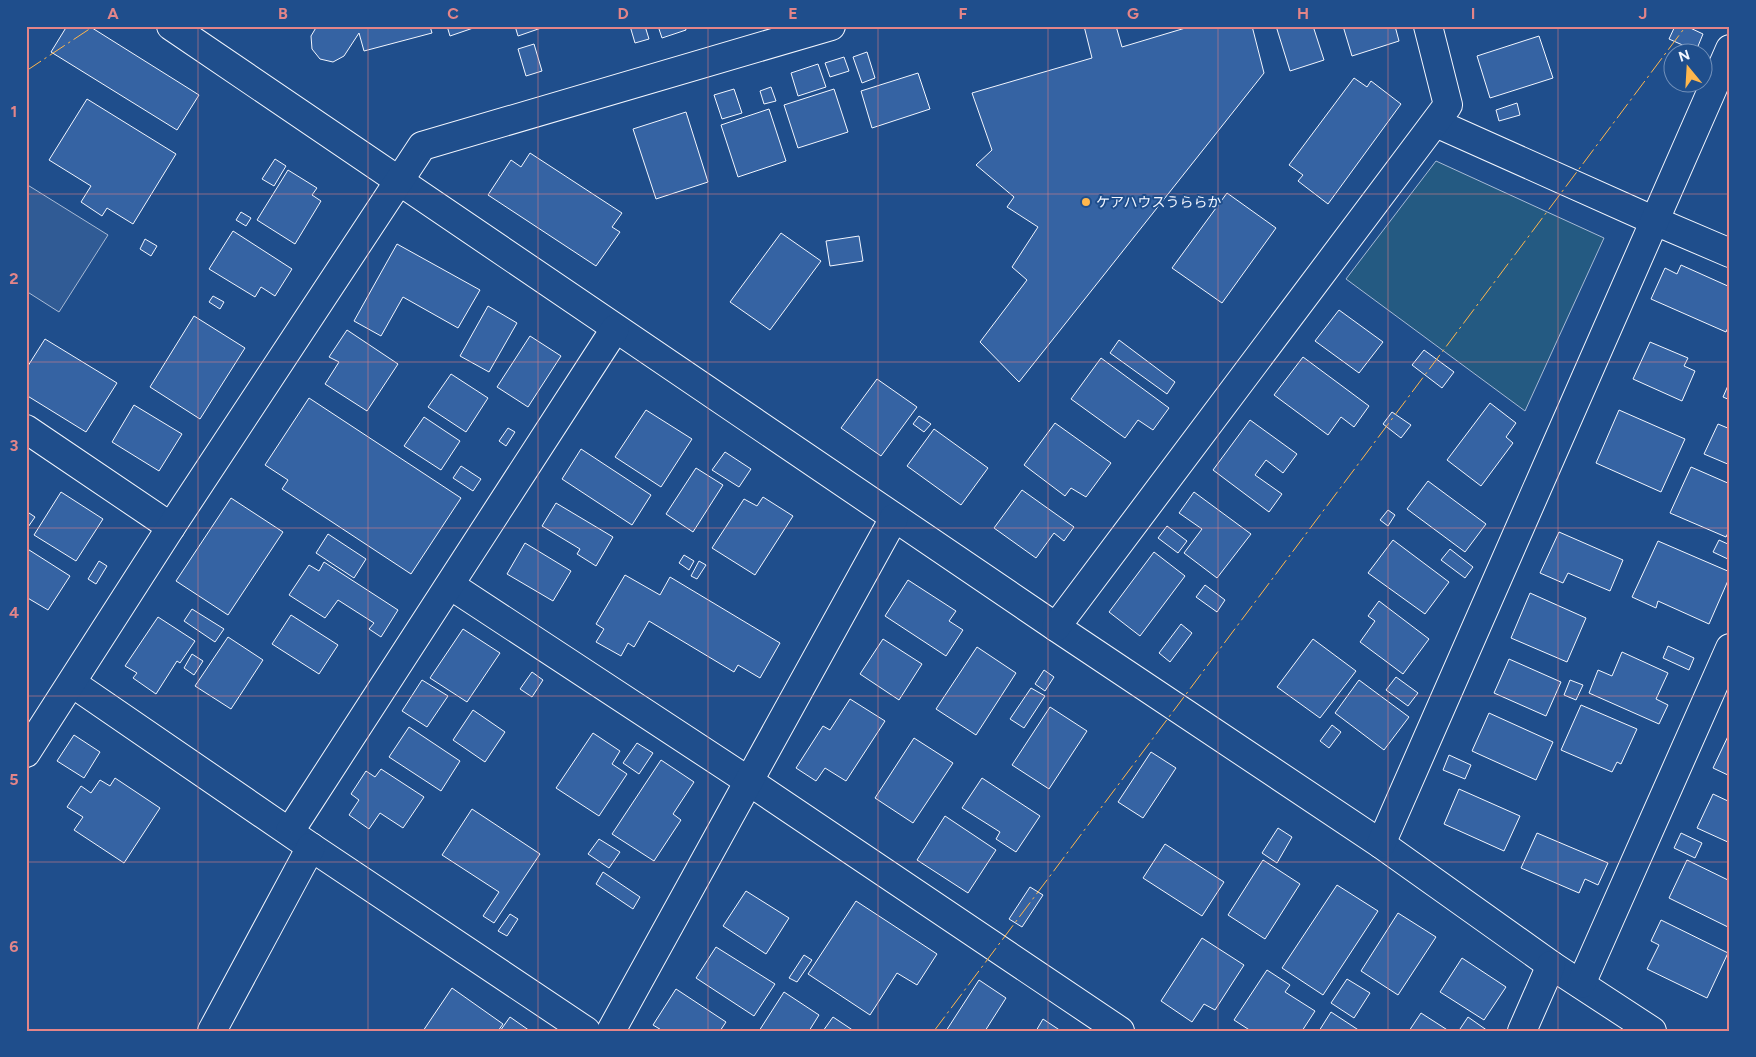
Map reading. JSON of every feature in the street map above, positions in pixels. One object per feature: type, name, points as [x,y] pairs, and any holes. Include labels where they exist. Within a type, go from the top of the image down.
[{"type":"street","points":[[26,753],[171,527],[422,146],[784,32],[831,26]]},
{"type":"street","points":[[1056,627],[1448,105],[1428,26]]},
{"type":"street","points":[[174,27],[398,182],[894,518],[1381,844],[1551,965],[1652,1031]]},
{"type":"street","points":[[1381,844],[1730,49]]},
{"type":"street","points":[[1436,123],[1730,253]]},
{"type":"street","points":[[290,831],[615,329]]},
{"type":"street","points":[[26,430],[171,527]]},
{"type":"street","points":[[611,1031],[894,518]]},
{"type":"street","points":[[450,585],[750,782],[1120,1031]]},
{"type":"street","points":[[1581,984],[1730,648]]},
{"type":"street","points":[[72,683],[311,847],[586,1031]]},
{"type":"street","points":[[212,1031],[311,847]]},
{"type":"street","points":[[1522,1031],[1551,965]]},
{"type":"shaded area","points":[[1436,161],[1604,238],[1525,411],[1346,279]]},
{"type":"shaded area","points":[[26,184],[108,235],[59,312],[26,291]]},
{"type":"building","points":[[67,26],[89,26],[199,95],[177,130],[51,52]]},
{"type":"building","points":[[317,26],[430,26],[432,33],[364,51],[359,33],[344,56],[333,62],[320,59],[312,49],[311,36]]},
{"type":"building","points":[[447,26],[479,26],[450,36]]},
{"type":"building","points":[[515,26],[547,26],[518,36]]},
{"type":"building","points":[[630,26],[645,26],[649,39],[635,43]]},
{"type":"building","points":[[658,26],[685,26],[686,30],[662,38]]},
{"type":"building","name":"ケアハウスうららか","points":[[1084,26],[1116,26],[1122,47],[1192,26],[1252,26],[1264,73],[1019,382],[980,342],[1027,280],[1012,267],[1038,227],[1007,207],[1014,197],[976,165],[992,150],[972,93],[1092,58]]},
{"type":"building","points":[[1276,26],[1313,26],[1324,60],[1290,71]]},
{"type":"building","points":[[1343,26],[1395,26],[1399,41],[1352,56]]},
{"type":"building","points":[[1675,26],[1686,26],[1703,34],[1700,42],[1676,42],[1669,39]]},
{"type":"building","points":[[1539,36],[1553,78],[1490,98],[1477,56]]},
{"type":"building","points":[[534,44],[542,71],[526,76],[518,49]]},
{"type":"building","points":[[867,52],[875,78],[862,83],[853,57]]},
{"type":"building","points":[[844,57],[849,71],[830,77],[825,63]]},
{"type":"building","points":[[818,64],[826,87],[798,96],[791,73]]},
{"type":"building","points":[[918,73],[930,109],[872,128],[861,91]]},
{"type":"building","points":[[1354,78],[1367,87],[1371,81],[1401,104],[1328,204],[1298,181],[1303,175],[1289,165]]},
{"type":"building","points":[[771,87],[776,101],[764,104],[760,91]]},
{"type":"building","points":[[734,89],[742,113],[722,119],[714,95]]},
{"type":"building","points":[[834,89],[848,132],[798,148],[784,105]]},
{"type":"building","points":[[87,99],[176,154],[133,224],[107,208],[102,216],[81,202],[91,186],[49,160]]},
{"type":"building","points":[[1517,103],[1520,115],[1499,121],[1496,110]]},
{"type":"building","points":[[769,109],[786,161],[738,177],[721,125]]},
{"type":"building","points":[[686,112],[708,182],[656,199],[633,129]]},
{"type":"building","points":[[530,153],[622,213],[612,227],[620,232],[596,266],[488,195],[511,160],[521,167]]},
{"type":"building","points":[[275,159],[286,166],[274,186],[262,179]]},
{"type":"building","points":[[288,170],[317,188],[312,195],[321,201],[295,244],[257,220]]},
{"type":"building","points":[[1227,193],[1276,228],[1222,303],[1172,268]]},
{"type":"building","points":[[241,212],[251,218],[246,226],[236,220]]},
{"type":"building","points":[[233,231],[292,269],[275,296],[261,287],[255,297],[209,269]]},
{"type":"building","points":[[781,233],[821,261],[770,330],[730,302]]},
{"type":"building","points":[[859,236],[863,261],[830,266],[826,241]]},
{"type":"building","points":[[145,239],[157,246],[151,256],[140,249]]},
{"type":"building","points":[[397,244],[480,290],[458,328],[403,297],[381,336],[354,321]]},
{"type":"building","points":[[1681,265],[1730,287],[1730,323],[1726,332],[1651,299],[1665,268],[1677,274]]},
{"type":"building","points":[[213,296],[224,302],[220,309],[209,302]]},
{"type":"building","points":[[488,306],[517,323],[489,372],[460,356]]},
{"type":"building","points":[[1339,310],[1383,342],[1359,373],[1315,341]]},
{"type":"building","points":[[194,316],[245,348],[200,419],[150,387]]},
{"type":"building","points":[[347,330],[398,364],[367,411],[325,384],[339,362],[329,357]]},
{"type":"building","points":[[530,336],[561,356],[528,407],[497,387]]},
{"type":"building","points":[[45,339],[117,383],[86,432],[26,395],[26,369]]},
{"type":"building","points":[[1119,340],[1175,382],[1167,394],[1110,353]]},
{"type":"building","points":[[1650,342],[1688,358],[1684,366],[1695,371],[1682,401],[1633,379]]},
{"type":"building","points":[[1424,350],[1454,372],[1442,388],[1412,365]]},
{"type":"building","points":[[1303,357],[1369,406],[1354,427],[1341,417],[1328,435],[1274,395]]},
{"type":"building","points":[[1101,358],[1169,408],[1153,430],[1138,420],[1125,438],[1071,399]]},
{"type":"building","points":[[451,374],[488,398],[466,432],[428,407]]},
{"type":"building","points":[[877,379],[917,407],[881,456],[841,428]]},
{"type":"building","points":[[1730,381],[1730,400],[1723,397]]},
{"type":"building","points":[[309,398],[461,498],[411,574],[282,489],[288,480],[265,465]]},
{"type":"building","points":[[1490,403],[1516,423],[1506,437],[1513,443],[1481,486],[1447,460]]},
{"type":"building","points":[[134,405],[182,434],[159,471],[112,442]]},
{"type":"building","points":[[646,410],[692,439],[661,487],[615,457]]},
{"type":"building","points":[[1619,410],[1685,439],[1661,492],[1596,463]]},
{"type":"building","points":[[1392,412],[1411,425],[1401,438],[1383,424]]},
{"type":"building","points":[[919,416],[931,424],[924,432],[913,424]]},
{"type":"building","points":[[424,417],[460,441],[441,470],[404,446]]},
{"type":"building","points":[[1250,420],[1297,454],[1283,473],[1266,460],[1255,475],[1282,494],[1269,512],[1213,470]]},
{"type":"building","points":[[1055,423],[1111,463],[1086,497],[1071,488],[1065,496],[1024,465]]},
{"type":"building","points":[[1718,424],[1730,429],[1730,465],[1704,454]]},
{"type":"building","points":[[508,428],[515,432],[506,446],[499,441]]},
{"type":"building","points":[[934,429],[988,468],[961,505],[907,466]]},
{"type":"building","points":[[581,449],[651,495],[632,525],[562,479]]},
{"type":"building","points":[[725,452],[751,469],[739,487],[712,470]]},
{"type":"building","points":[[461,466],[481,479],[473,491],[453,478]]},
{"type":"building","points":[[1691,467],[1730,484],[1730,529],[1726,537],[1670,513]]},
{"type":"building","points":[[696,468],[723,485],[693,532],[666,514]]},
{"type":"building","points":[[1428,481],[1486,524],[1465,552],[1407,509]]},
{"type":"building","points":[[1022,490],[1074,527],[1064,541],[1054,533],[1036,558],[994,528]]},
{"type":"building","points":[[61,492],[103,519],[76,561],[34,535]]},
{"type":"building","points":[[1194,492],[1251,534],[1217,578],[1184,553],[1202,529],[1179,513]]},
{"type":"building","points":[[763,497],[793,516],[755,575],[712,548],[744,499],[757,506]]},
{"type":"building","points":[[231,498],[283,532],[228,615],[176,581]]},
{"type":"building","points":[[556,503],[613,537],[596,566],[577,554],[580,549],[542,526]]},
{"type":"building","points":[[1388,510],[1395,515],[1388,526],[1380,520]]},
{"type":"building","points":[[26,511],[35,517],[26,530]]},
{"type":"building","points":[[1167,526],[1187,541],[1178,553],[1158,538]]},
{"type":"building","points":[[1559,532],[1623,560],[1610,591],[1568,573],[1563,583],[1540,573]]},
{"type":"building","points":[[328,534],[366,559],[354,578],[316,553]]},
{"type":"building","points":[[1393,540],[1449,582],[1425,614],[1368,573]]},
{"type":"building","points":[[1719,540],[1730,545],[1730,560],[1713,552]]},
{"type":"building","points":[[1658,541],[1730,572],[1709,624],[1658,601],[1656,608],[1632,597]]},
{"type":"building","points":[[525,543],[571,571],[553,601],[507,574]]},
{"type":"building","points":[[26,548],[70,576],[48,610],[26,597]]},
{"type":"building","points":[[1450,549],[1473,567],[1465,578],[1441,560]]},
{"type":"building","points":[[1154,552],[1185,576],[1140,636],[1109,612]]},
{"type":"building","points":[[684,555],[694,561],[689,570],[679,563]]},
{"type":"building","points":[[99,561],[107,566],[96,584],[88,579]]},
{"type":"building","points":[[699,561],[706,565],[697,579],[691,576]]},
{"type":"building","points":[[324,562],[398,610],[381,637],[369,629],[374,623],[338,600],[325,618],[289,595],[309,565],[319,571]]},
{"type":"building","points":[[625,575],[660,595],[670,577],[780,643],[760,678],[738,665],[734,672],[649,621],[634,647],[628,643],[621,656],[596,642],[604,629],[596,624]]},
{"type":"building","points":[[908,580],[956,611],[949,621],[963,630],[946,656],[885,616]]},
{"type":"building","points":[[1205,585],[1225,600],[1217,612],[1196,597]]},
{"type":"building","points":[[1530,593],[1586,618],[1567,662],[1511,638]]},
{"type":"building","points":[[1379,601],[1429,639],[1403,674],[1360,642],[1375,621],[1368,616]]},
{"type":"building","points":[[192,609],[224,629],[215,642],[184,621]]},
{"type":"building","points":[[291,615],[338,645],[319,674],[272,644]]},
{"type":"building","points":[[158,617],[195,641],[180,663],[177,661],[156,694],[133,678],[137,673],[125,666]]},
{"type":"building","points":[[1181,624],[1192,633],[1170,662],[1159,653]]},
{"type":"building","points":[[463,629],[500,653],[467,702],[430,678]]},
{"type":"building","points":[[228,637],[263,660],[231,709],[195,686]]},
{"type":"building","points":[[883,639],[922,664],[899,700],[860,674]]},
{"type":"building","points":[[1313,639],[1356,671],[1320,718],[1277,687]]},
{"type":"building","points":[[1668,646],[1694,658],[1689,670],[1663,658]]},
{"type":"building","points":[[977,647],[1016,673],[976,735],[936,709]]},
{"type":"building","points":[[1622,652],[1668,673],[1656,699],[1668,705],[1659,724],[1589,693],[1598,670],[1612,676]]},
{"type":"building","points":[[192,654],[203,661],[194,675],[184,668]]},
{"type":"building","points":[[1509,659],[1561,682],[1546,716],[1494,693]]},
{"type":"building","points":[[1044,670],[1054,677],[1045,691],[1035,684]]},
{"type":"building","points":[[532,672],[543,680],[532,697],[520,689]]},
{"type":"building","points":[[1396,677],[1418,693],[1408,706],[1386,690]]},
{"type":"building","points":[[422,680],[448,696],[427,727],[402,711]]},
{"type":"building","points":[[1359,680],[1409,717],[1384,750],[1335,713]]},
{"type":"building","points":[[1570,680],[1583,685],[1576,700],[1564,695]]},
{"type":"building","points":[[1031,688],[1045,696],[1024,728],[1010,719]]},
{"type":"building","points":[[850,699],[885,721],[846,781],[825,768],[816,781],[796,768],[823,726],[830,730]]},
{"type":"building","points":[[1581,705],[1637,729],[1621,764],[1617,762],[1612,772],[1561,750]]},
{"type":"building","points":[[1050,707],[1087,731],[1049,789],[1012,765]]},
{"type":"building","points":[[473,710],[505,732],[485,762],[453,740]]},
{"type":"building","points":[[1489,713],[1553,742],[1536,780],[1472,751]]},
{"type":"building","points":[[1332,725],[1341,732],[1329,748],[1320,741]]},
{"type":"building","points":[[409,727],[460,761],[441,791],[389,757]]},
{"type":"building","points":[[1730,732],[1730,776],[1713,768]]},
{"type":"building","points":[[593,733],[620,751],[612,764],[627,774],[599,816],[556,788]]},
{"type":"building","points":[[74,735],[100,752],[84,778],[57,761]]},
{"type":"building","points":[[914,738],[953,763],[913,823],[875,798]]},
{"type":"building","points":[[637,743],[653,753],[639,774],[623,763]]},
{"type":"building","points":[[1151,752],[1176,768],[1143,818],[1118,802]]},
{"type":"building","points":[[1449,755],[1471,765],[1465,779],[1443,770]]},
{"type":"building","points":[[661,760],[694,782],[673,814],[681,820],[654,861],[612,834]]},
{"type":"building","points":[[381,769],[424,797],[403,828],[380,813],[369,829],[349,815],[359,800],[351,794],[366,771],[375,777]]},
{"type":"building","points":[[115,778],[160,808],[124,863],[74,830],[83,817],[67,807],[81,786],[91,793],[100,780],[110,786]]},
{"type":"building","points":[[982,778],[1040,816],[1016,852],[996,839],[1000,832],[962,808]]},
{"type":"building","points":[[1459,789],[1520,816],[1504,851],[1444,824]]},
{"type":"building","points":[[1713,794],[1730,802],[1730,843],[1697,828]]},
{"type":"building","points":[[472,809],[540,854],[494,923],[483,916],[499,892],[442,855]]},
{"type":"building","points":[[945,816],[996,850],[968,893],[917,860]]},
{"type":"building","points":[[1278,828],[1292,837],[1277,863],[1262,853]]},
{"type":"building","points":[[1537,833],[1608,863],[1598,885],[1585,879],[1579,893],[1521,868]]},
{"type":"building","points":[[1681,833],[1702,843],[1695,858],[1674,848]]},
{"type":"building","points":[[599,839],[620,852],[609,868],[588,854]]},
{"type":"building","points":[[1165,844],[1224,882],[1202,916],[1143,878]]},
{"type":"building","points":[[1263,860],[1300,884],[1265,939],[1228,915]]},
{"type":"building","points":[[1687,860],[1730,881],[1730,928],[1669,898]]},
{"type":"building","points":[[603,872],[640,897],[633,909],[596,884]]},
{"type":"building","points":[[1337,885],[1378,911],[1323,995],[1282,968]]},
{"type":"building","points":[[1030,887],[1043,895],[1022,927],[1009,919]]},
{"type":"building","points":[[746,891],[789,918],[766,954],[723,926]]},
{"type":"building","points":[[856,901],[937,954],[917,985],[897,973],[870,1015],[808,974]]},
{"type":"building","points":[[1398,913],[1436,937],[1398,995],[1361,971]]},
{"type":"building","points":[[510,914],[518,919],[507,936],[498,931]]},
{"type":"building","points":[[1661,920],[1728,953],[1707,998],[1647,969],[1659,945],[1651,941]]},
{"type":"building","points":[[1202,938],[1244,965],[1215,1010],[1204,1004],[1192,1022],[1161,1001]]},
{"type":"building","points":[[716,947],[775,984],[754,1016],[696,978]]},
{"type":"building","points":[[804,955],[812,960],[797,982],[789,978]]},
{"type":"building","points":[[1462,958],[1506,987],[1484,1020],[1440,992]]},
{"type":"building","points":[[1267,970],[1290,985],[1285,992],[1315,1011],[1302,1031],[1251,1031],[1234,1020]]},
{"type":"building","points":[[1347,979],[1370,993],[1354,1018],[1331,1003]]},
{"type":"building","points":[[979,980],[1006,998],[985,1031],[946,1031]]},
{"type":"building","points":[[452,988],[503,1024],[498,1031],[423,1031]]},
{"type":"building","points":[[676,989],[726,1022],[720,1031],[663,1031],[653,1025]]},
{"type":"building","points":[[784,992],[819,1015],[809,1031],[759,1031]]},
{"type":"building","points":[[1331,1012],[1360,1031],[1319,1031]]},
{"type":"building","points":[[1421,1013],[1449,1031],[1409,1031]]},
{"type":"building","points":[[510,1017],[530,1031],[500,1031]]},
{"type":"building","points":[[833,1017],[854,1031],[823,1031]]},
{"type":"building","points":[[1468,1017],[1488,1031],[1463,1031],[1460,1029]]},
{"type":"building","points":[[1043,1019],[1061,1031],[1036,1031]]},
{"type":"power","points":[[26,71],[94,26]]},
{"type":"power","points":[[934,1031],[1686,26]]},
{"type":"place","name":"ケアハウスうららか","points":[[1086,202]]}]
